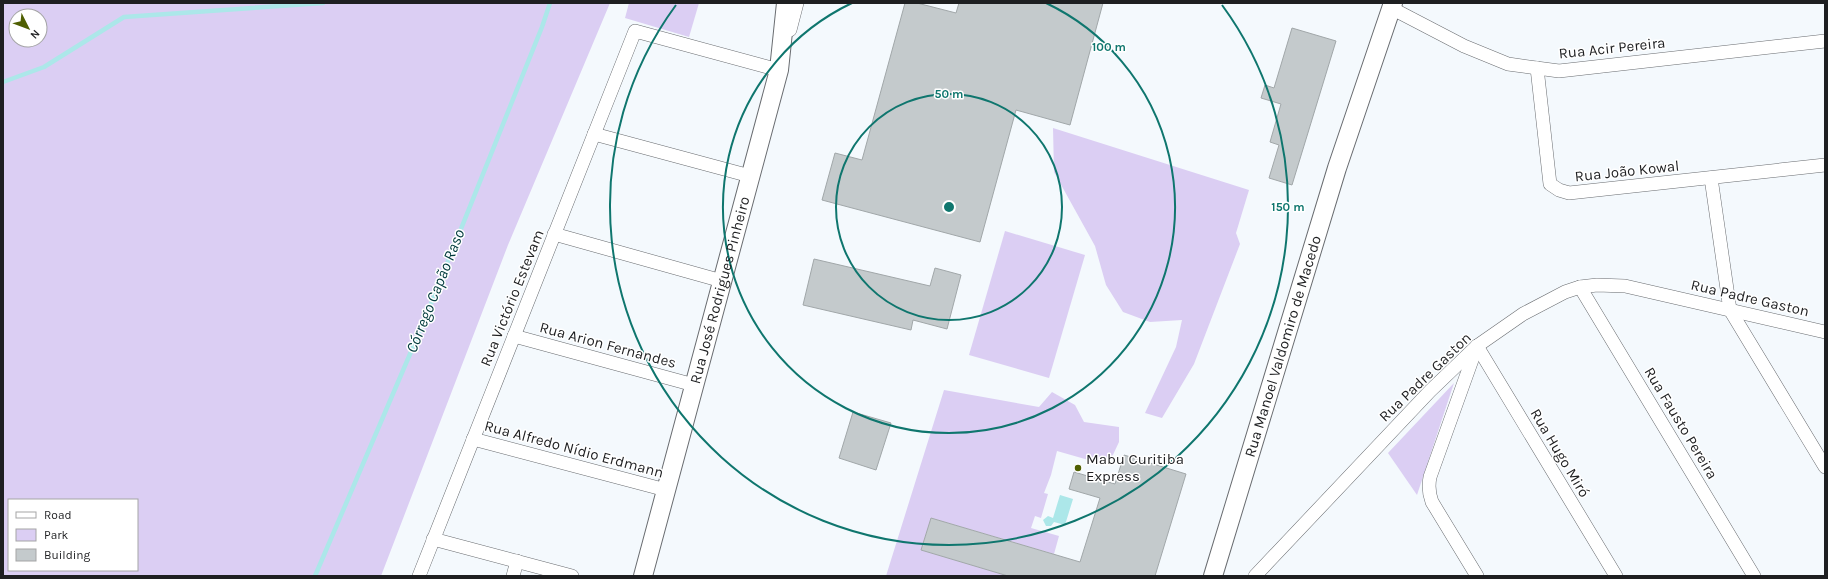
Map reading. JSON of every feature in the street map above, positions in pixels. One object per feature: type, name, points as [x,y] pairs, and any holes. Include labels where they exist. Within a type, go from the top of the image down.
[{"type":"main road","name":"Rua José Rodrigues Pinheiro","points":[[643,576],[779,70],[786,3]]},
{"type":"main road","name":"Rua Manoel Valdomiro de Macedo","points":[[1214,576],[1324,208],[1392,6]]},
{"type":"street","points":[[779,70],[797,3]]},
{"type":"street","name":"Rua Acir Pereira","points":[[1392,6],[1464,46],[1508,64],[1559,71],[1825,41]]},
{"type":"street","name":"Rua Victório Estevam","points":[[419,576],[634,31],[779,70]]},
{"type":"street","name":"Rua João Kowal","points":[[1537,68],[1550,184],[1559,190],[1569,193],[1825,165]]},
{"type":"street","points":[[594,134],[750,176]]},
{"type":"street","points":[[1711,178],[1730,310],[1825,467]]},
{"type":"street","points":[[554,234],[722,281]]},
{"type":"street","name":"Rua Padre Gaston","points":[[1255,576],[1424,397],[1477,346],[1543,302],[1580,287],[1596,285],[1625,286],[1825,332]]},
{"type":"street","name":"Rua Fausto Pereira","points":[[1580,287],[1754,576]]},
{"type":"street","name":"Rua Arion Fernandes","points":[[514,336],[694,385]]},
{"type":"street","points":[[1477,346],[1428,486],[1429,495],[1432,502],[1477,576]]},
{"type":"street","name":"Rua Hugo Miró","points":[[1477,346],[1616,576]]},
{"type":"street","name":"Rua Alfredo Nídio Erdmann","points":[[473,439],[666,490]]},
{"type":"street","points":[[433,539],[572,576]]},
{"type":"street","points":[[513,576],[517,561]]},
{"type":"green space","points":[[3,3],[610,3],[508,245],[381,576],[3,576]]},
{"type":"green space","points":[[629,3],[699,3],[689,37],[625,18]]},
{"type":"green space","points":[[1053,128],[1249,190],[1236,233],[1240,244],[1194,364],[1162,418],[1145,413],[1176,347],[1182,320],[1150,322],[1123,312],[1106,285],[1095,246],[1054,172]]},
{"type":"green space","points":[[1005,231],[1085,255],[1049,378],[969,355]]},
{"type":"green space","points":[[1454,383],[1417,495],[1388,453]]},
{"type":"green space","points":[[944,390],[1039,407],[1052,392],[1075,405],[1084,422],[1119,427],[1119,442],[1111,459],[1099,463],[1057,451],[1051,475],[1044,493],[1048,494],[1041,518],[1035,516],[1031,528],[1059,536],[1054,554],[931,518],[921,550],[1008,576],[886,576]]},
{"type":"water","points":[[1060,495],[1073,499],[1065,525],[1054,522],[1051,526],[1046,526],[1043,520],[1048,516],[1053,518]]},
{"type":"building","points":[[905,3],[917,3],[956,13],[959,3],[1103,3],[1070,125],[1016,110],[980,242],[822,200],[835,153],[862,160]]},
{"type":"building","points":[[1292,28],[1336,41],[1292,185],[1269,178],[1279,145],[1270,142],[1281,104],[1261,98],[1265,85],[1274,88]]},
{"type":"building","points":[[814,259],[930,286],[935,268],[961,275],[947,329],[913,320],[911,330],[803,305]]},
{"type":"building","points":[[853,412],[891,423],[876,470],[839,458]]},
{"type":"building","points":[[1124,455],[1186,474],[1155,576],[1008,576],[921,550],[931,518],[1080,562],[1100,498],[1069,489],[1074,472],[1115,484]]},
{"type":"waterway","points":[[3,82],[44,67],[124,17],[323,3]]},
{"type":"waterway","name":"Córrego Capão Raso","points":[[315,576],[422,326],[542,27],[550,3]]},
{"type":"place","name":"Mabu Curitiba Express","points":[[1078,468]]}]
